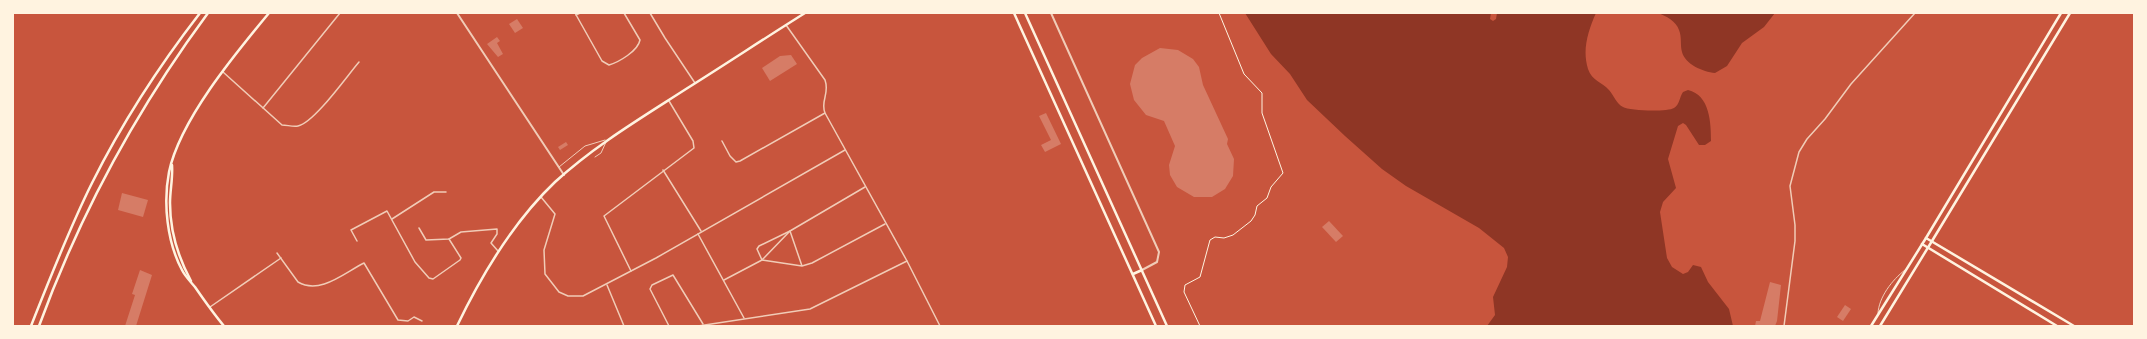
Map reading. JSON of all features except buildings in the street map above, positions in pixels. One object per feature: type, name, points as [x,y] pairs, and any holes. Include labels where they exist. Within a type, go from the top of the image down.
[{"type":"main road","points":[[31,326],[53,269],[98,171],[147,88],[192,22],[200,13]]},
{"type":"main road","points":[[39,326],[56,278],[100,183],[154,91],[208,13]]},
{"type":"main road","points":[[224,326],[208,308],[182,271],[169,233],[167,195],[172,163],[184,133],[199,106],[223,72],[269,13]]},
{"type":"main road","points":[[457,326],[483,274],[520,222],[541,197],[564,175],[608,140],[805,13]]},
{"type":"main road","points":[[1014,13],[1156,326]]},
{"type":"main road","points":[[1025,13],[1167,326]]},
{"type":"main road","points":[[1871,326],[1926,238],[2061,13]]},
{"type":"main road","points":[[1880,326],[2070,13]]},
{"type":"main road","points":[[1926,238],[2074,326]]},
{"type":"main road","points":[[1922,244],[2057,326]]},
{"type":"main road","points":[[1132,274],[1142,270]]},
{"type":"street","points":[[263,108],[340,13]]},
{"type":"street","points":[[457,13],[564,175]]},
{"type":"street","points":[[580,13],[576,14],[602,61],[606,64],[612,64],[639,45],[640,40],[624,13]]},
{"type":"street","points":[[651,13],[695,83]]},
{"type":"street","points":[[1051,13],[1159,252],[1157,262],[1142,270]]},
{"type":"street","points":[[1784,326],[1795,241],[1795,225],[1790,186],[1799,152],[1807,139],[1825,119],[1851,84],[1915,13]]},
{"type":"street","points":[[786,25],[825,80],[828,90],[824,102],[825,113],[885,224],[907,261],[940,326]]},
{"type":"street","points":[[223,72],[282,125],[298,126],[306,122],[319,110],[359,62]]},
{"type":"street","points":[[631,271],[604,216],[694,148],[693,140],[668,100]]},
{"type":"street","points":[[722,141],[736,162],[746,158],[825,113]]},
{"type":"street","points":[[541,197],[555,214],[546,241],[543,259],[545,274],[559,292],[576,297],[591,293],[607,285],[845,150]]},
{"type":"street","points":[[663,170],[701,232]]},
{"type":"street","points":[[865,187],[790,231],[760,246],[756,249],[757,253],[762,260],[802,266],[812,263],[885,224]]},
{"type":"street","points":[[392,219],[434,192],[446,192]]},
{"type":"street","points":[[357,241],[351,230],[387,211],[415,262],[429,278],[433,279],[459,262],[461,258],[449,239]]},
{"type":"street","points":[[418,228],[426,240],[449,239],[461,232],[493,228],[498,232],[491,243],[499,252]]},
{"type":"street","points":[[724,280],[762,260],[790,231]]},
{"type":"street","points":[[790,231],[802,266]]},
{"type":"street","points":[[698,234],[744,318]]},
{"type":"street","points":[[277,253],[298,282],[316,287],[328,284],[364,263],[398,320],[408,321],[414,317],[422,321]]},
{"type":"street","points":[[208,308],[280,258]]},
{"type":"street","points":[[698,326],[814,308],[907,261]]},
{"type":"street","points":[[670,326],[650,289],[652,285],[673,275],[704,325]]},
{"type":"street","points":[[607,285],[623,325]]},
{"type":"lane","points":[[558,167],[585,146],[608,140]]},
{"type":"lane","points":[[596,158],[601,153],[608,140]]},
{"type":"path","points":[[1200,326],[1184,292],[1185,285],[1200,277],[1210,240],[1215,237],[1224,238],[1233,235],[1251,221],[1255,215],[1257,206],[1267,198],[1271,187],[1283,173],[1262,113],[1262,93],[1244,74],[1219,13]]},
{"type":"shaded area","points":[[1245,13],[1491,13],[1490,19],[1493,21],[1496,19],[1497,13],[1596,13],[1587,41],[1586,62],[1592,76],[1609,90],[1621,106],[1640,110],[1670,109],[1677,105],[1683,92],[1688,90],[1695,93],[1705,104],[1710,118],[1711,141],[1705,145],[1699,145],[1686,125],[1683,123],[1678,126],[1668,159],[1676,188],[1663,202],[1660,212],[1667,258],[1672,267],[1683,274],[1688,272],[1693,265],[1701,267],[1708,282],[1729,309],[1733,326],[1487,326],[1495,315],[1493,297],[1507,267],[1508,257],[1504,248],[1479,228],[1406,186],[1382,169],[1345,136],[1307,100],[1290,74],[1271,54]]},
{"type":"shaded area","points":[[1658,13],[1775,13],[1764,27],[1742,43],[1727,66],[1715,73],[1695,67],[1687,60],[1682,52],[1678,27],[1670,19]]}]
